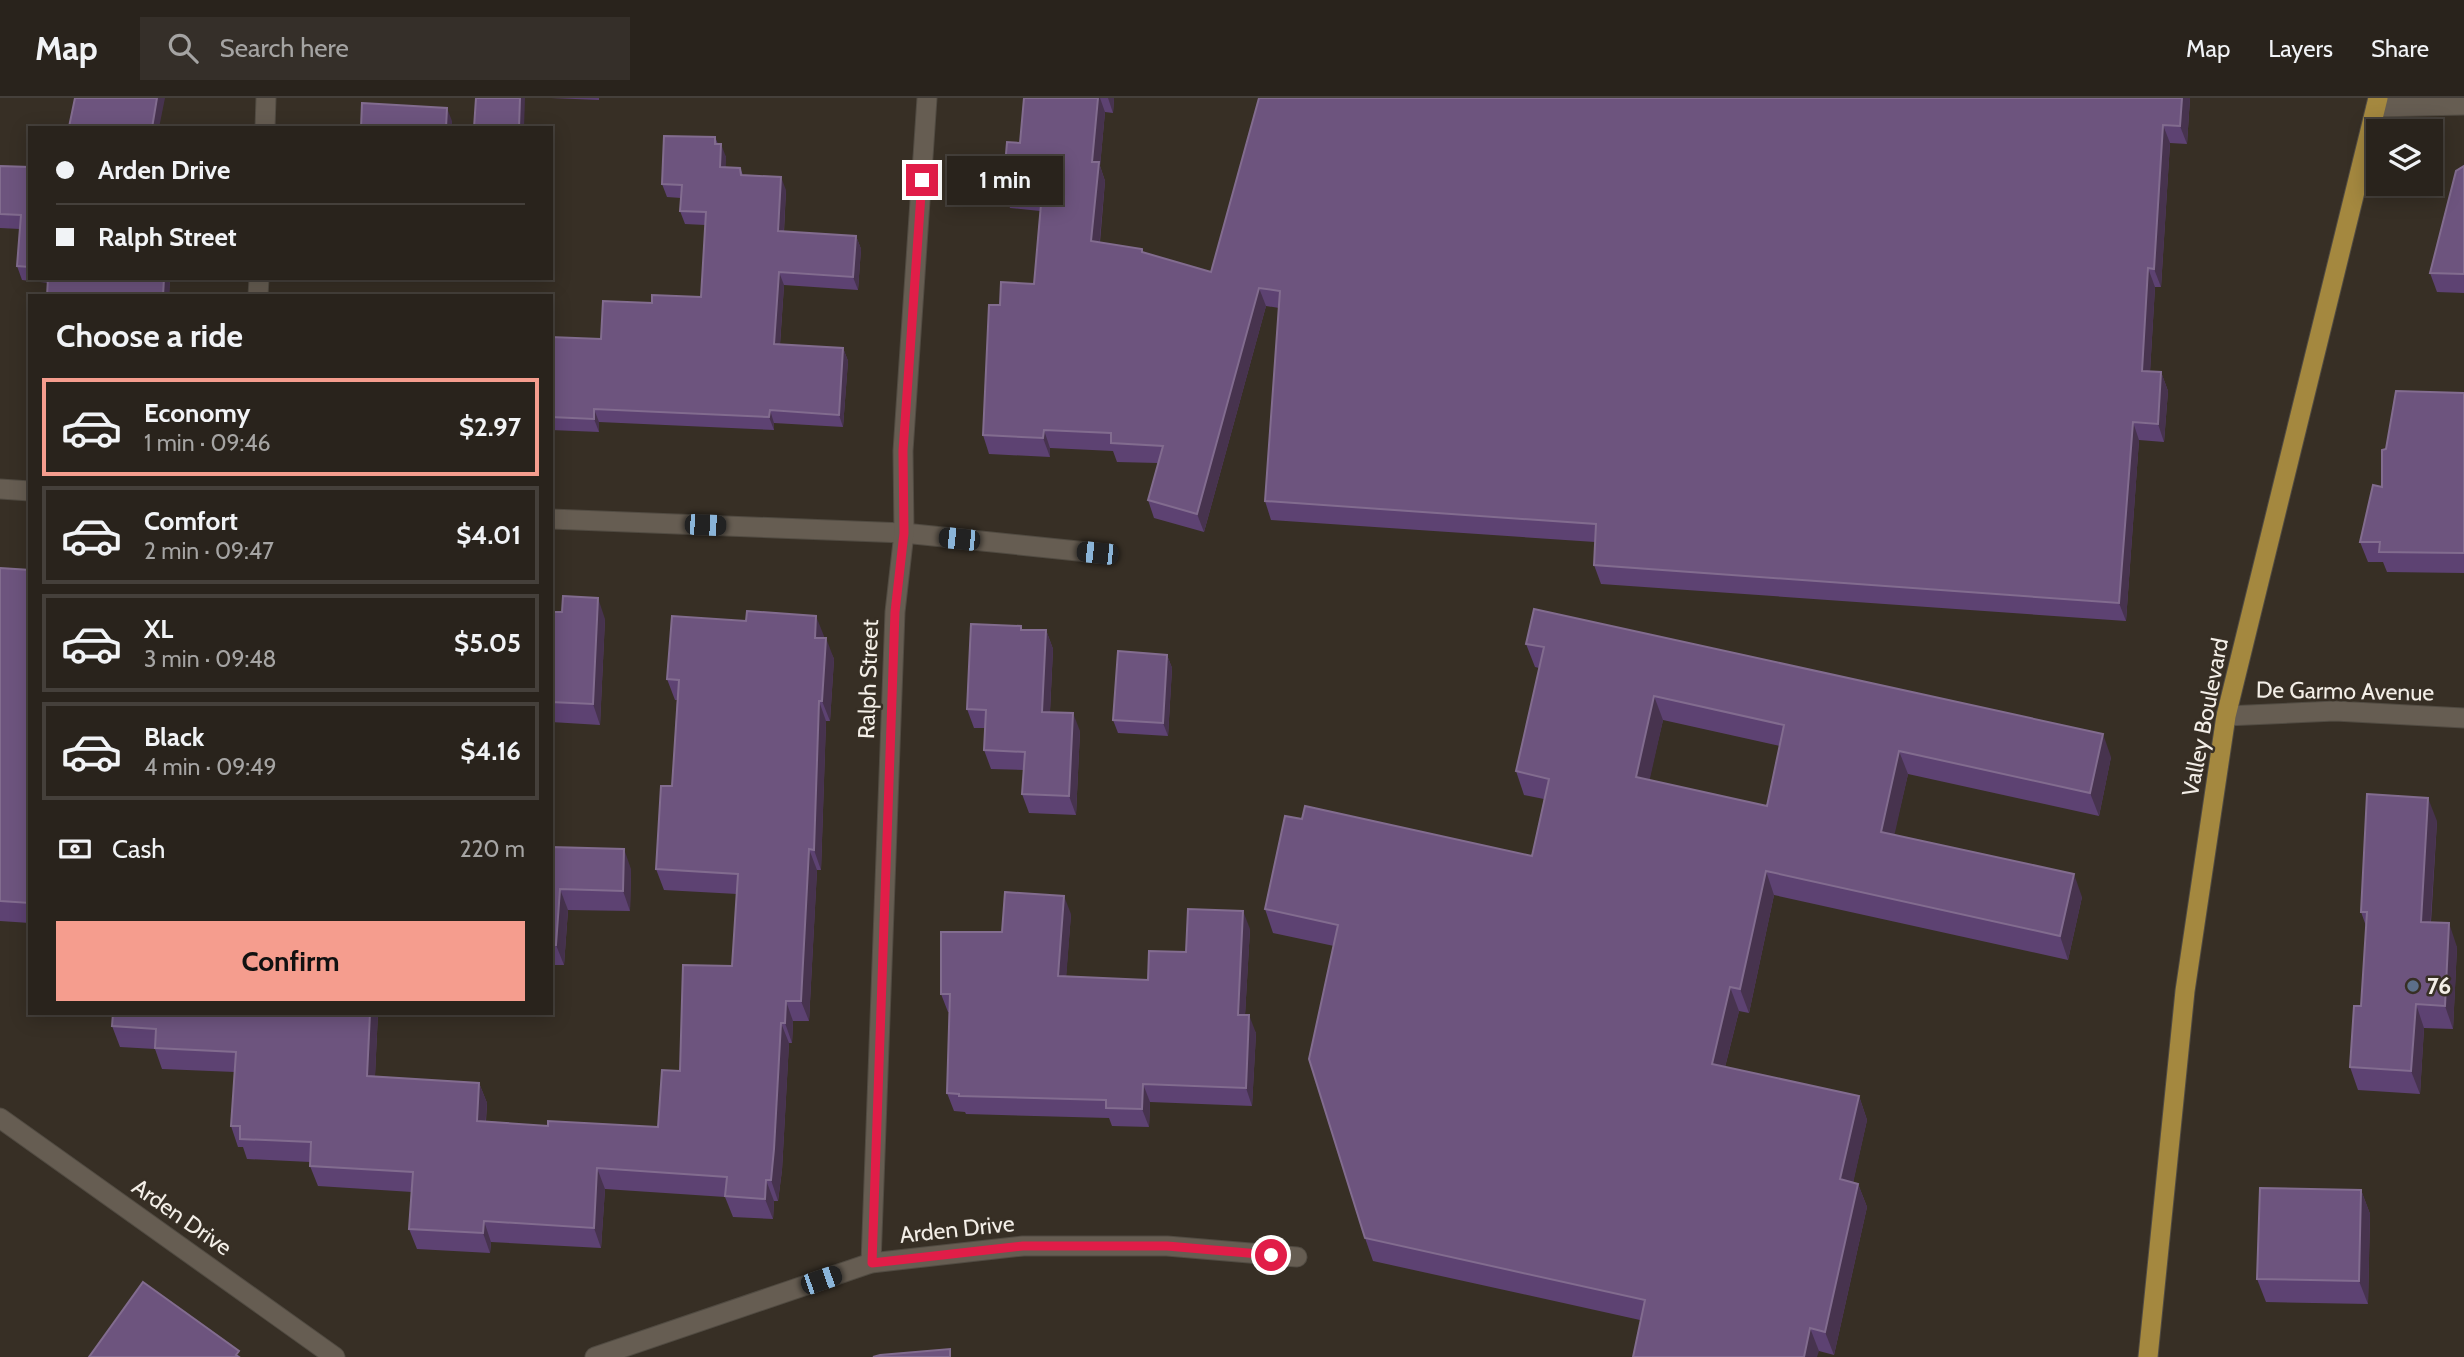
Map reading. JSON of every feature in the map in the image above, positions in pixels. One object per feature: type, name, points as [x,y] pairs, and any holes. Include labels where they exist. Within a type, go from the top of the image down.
[{"type":"main road","name":"Valley Boulevard","points":[[2148,1357],[2185,990],[2225,716],[2377,102]]},
{"type":"street","points":[[265,126],[267,98]]},
{"type":"street","name":"Ralph Street","points":[[872,1263],[895,612],[904,533],[903,451],[927,98]]},
{"type":"street","points":[[2377,102],[2464,104]]},
{"type":"street","points":[[0,489],[28,491]]},
{"type":"street","points":[[553,519],[904,533],[1097,553]]},
{"type":"street","name":"De Garmo Avenue","points":[[2225,716],[2335,711],[2464,718]]},
{"type":"street","name":"Arden Drive","points":[[0,1118],[335,1357]]},
{"type":"street","name":"Arden Drive","points":[[596,1357],[872,1263],[1023,1246],[1167,1246],[1297,1257]]},
{"type":"building","points":[[75,98],[157,98],[152,126],[69,126]]},
{"type":"building","points":[[476,98],[520,98],[519,126],[474,126]]},
{"type":"building","points":[[1024,98],[1098,98],[1092,162],[1099,162],[1091,241],[1142,249],[1142,252],[1211,272],[1259,98],[2182,98],[2180,126],[2163,125],[2154,269],[2148,268],[2142,371],[2161,372],[2158,424],[2133,422],[2119,603],[1594,565],[1596,524],[1265,501],[1280,291],[1259,288],[1197,514],[1148,500],[1163,446],[1111,443],[1111,433],[1044,430],[1043,438],[983,435],[989,305],[1000,305],[1001,282],[1034,284],[1042,193],[1003,190],[1007,142],[1020,143]]},
{"type":"building","points":[[362,103],[447,108],[446,126],[361,126]]},
{"type":"building","points":[[664,136],[715,137],[715,144],[721,144],[720,167],[740,168],[741,175],[781,177],[778,231],[856,236],[853,277],[779,272],[774,344],[843,348],[839,415],[770,410],[769,417],[594,409],[594,419],[553,417],[553,337],[601,339],[603,301],[652,303],[652,295],[701,297],[706,212],[680,211],[682,185],[662,184]]},
{"type":"building","points":[[0,166],[28,167],[28,267],[17,266],[21,215],[0,214]]},
{"type":"building","points":[[2464,166],[2464,274],[2430,273],[2456,171]]},
{"type":"building","points":[[48,280],[164,280],[163,294],[47,294]]},
{"type":"building","points":[[2396,391],[2464,393],[2464,553],[2379,552],[2380,542],[2360,542],[2373,485],[2382,487],[2382,450],[2386,449]]},
{"type":"building","points":[[0,568],[28,570],[28,903],[0,901]]},
{"type":"building","points":[[563,596],[598,598],[593,704],[553,702],[553,612],[562,612]]},
{"type":"building","points":[[1534,609],[2103,734],[2090,793],[1899,751],[1881,832],[2074,874],[2060,936],[1766,871],[1740,989],[1730,987],[1712,1064],[1859,1096],[1840,1179],[1858,1184],[1825,1332],[1810,1328],[1804,1357],[1633,1357],[1645,1300],[1365,1238],[1309,1059],[1338,925],[1265,909],[1285,816],[1302,819],[1305,806],[1532,856],[1549,779],[1516,771],[1544,647],[1526,644]],"holes":[[[1654,696],[1784,725],[1767,806],[1636,777]]]},
{"type":"building","points":[[747,611],[816,616],[815,638],[826,638],[822,701],[819,701],[814,850],[809,849],[801,1001],[786,1001],[785,1023],[781,1023],[774,1149],[771,1180],[766,1180],[765,1199],[725,1196],[727,1177],[597,1168],[594,1228],[484,1221],[483,1233],[409,1229],[413,1172],[310,1166],[311,1142],[240,1139],[240,1126],[231,1126],[236,1052],[155,1048],[156,1029],[112,1026],[113,1015],[370,1015],[367,1076],[479,1083],[477,1121],[548,1126],[548,1121],[658,1127],[662,1070],[680,1071],[683,965],[732,966],[738,874],[656,869],[661,786],[672,786],[679,680],[667,679],[672,616],[746,621]]},
{"type":"building","points":[[971,624],[1046,630],[1042,712],[1073,713],[1069,796],[1022,794],[1025,752],[984,750],[986,710],[967,709]]},
{"type":"building","points":[[1118,651],[1167,655],[1163,723],[1113,720]]},
{"type":"building","points":[[2367,794],[2428,798],[2421,922],[2449,923],[2445,1006],[2416,1004],[2411,1071],[2350,1067],[2354,1006],[2361,1006],[2367,912],[2361,912]]},
{"type":"building","points":[[553,847],[624,849],[623,891],[560,889],[556,945],[553,945]]},
{"type":"building","points":[[1005,892],[1064,896],[1058,976],[1148,980],[1149,951],[1186,952],[1188,909],[1243,911],[1238,1015],[1249,1015],[1246,1088],[1143,1084],[1142,1109],[1106,1108],[1106,1100],[959,1096],[947,1093],[950,994],[941,994],[941,932],[1002,932]]},
{"type":"building","points":[[2260,1188],[2361,1190],[2359,1281],[2257,1279]]},
{"type":"building","points":[[143,1282],[239,1351],[236,1355],[239,1357],[89,1357]]},
{"type":"building","points":[[950,1349],[950,1357],[873,1357],[880,1355]]},
{"type":"place","name":"76","points":[[2413,986]]},
{"type":"route","points":[[922,180],[903,451],[904,533],[895,612],[872,1263],[1023,1246],[1167,1246],[1271,1255]]}]
